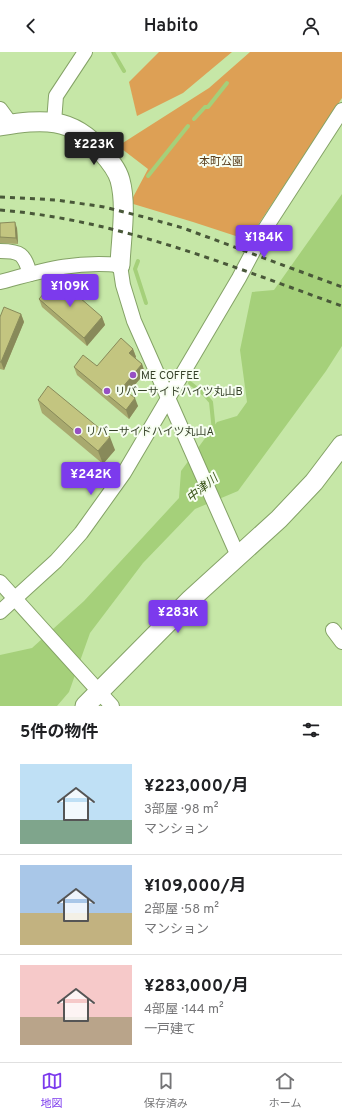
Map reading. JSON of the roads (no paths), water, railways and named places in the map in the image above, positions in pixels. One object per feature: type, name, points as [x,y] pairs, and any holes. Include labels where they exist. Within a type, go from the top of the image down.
[{"type":"street","points":[[54,122],[56,96],[85,52]]},
{"type":"street","points":[[0,109],[6,125],[54,122],[67,125],[85,134],[111,162],[120,179],[123,199],[120,265],[122,285],[134,322],[234,548]]},
{"type":"street","points":[[0,612],[19,601],[81,533],[124,473],[266,230],[342,110]]},
{"type":"street","points":[[0,251],[15,251],[21,254],[26,260],[30,274]]},
{"type":"street","points":[[0,282],[54,267],[97,263],[120,265]]},
{"type":"street","points":[[86,706],[96,688],[191,599],[234,548],[294,503],[314,482],[342,445]]},
{"type":"street","points":[[0,582],[19,601],[112,706]]},
{"type":"street","points":[[333,630],[342,642]]},
{"type":"water","name":"中津川","points":[[342,194],[342,346],[326,371],[238,491],[195,509],[143,563],[90,633],[69,692],[57,706],[0,706],[0,655],[32,648],[84,601],[179,498],[181,471],[217,422],[237,416],[247,402],[240,350],[252,292],[274,290]]},
{"type":"waterway","points":[[113,52],[124,71]]},
{"type":"waterway","points":[[194,119],[205,107],[208,107],[227,83]]},
{"type":"waterway","points":[[148,176],[188,126]]},
{"type":"waterway","points":[[65,131],[67,140]]},
{"type":"waterway","points":[[138,261],[135,269],[146,303]]},
{"type":"waterway","points":[[190,383],[211,402],[214,431]]},
{"type":"railway","points":[[0,197],[57,200],[104,207],[144,217],[183,228],[342,287]]},
{"type":"railway","points":[[0,210],[45,215],[131,234],[216,261],[342,306]]},
{"type":"place","name":"ME COFFEE","points":[[133,375]]},
{"type":"place","name":"リバーサイドハイツ丸山B","points":[[107,391]]},
{"type":"place","name":"リバーサイドハイツ丸山A","points":[[78,431]]},
{"type":"park label","name":"本町公園","points":[[221,161]]}]
